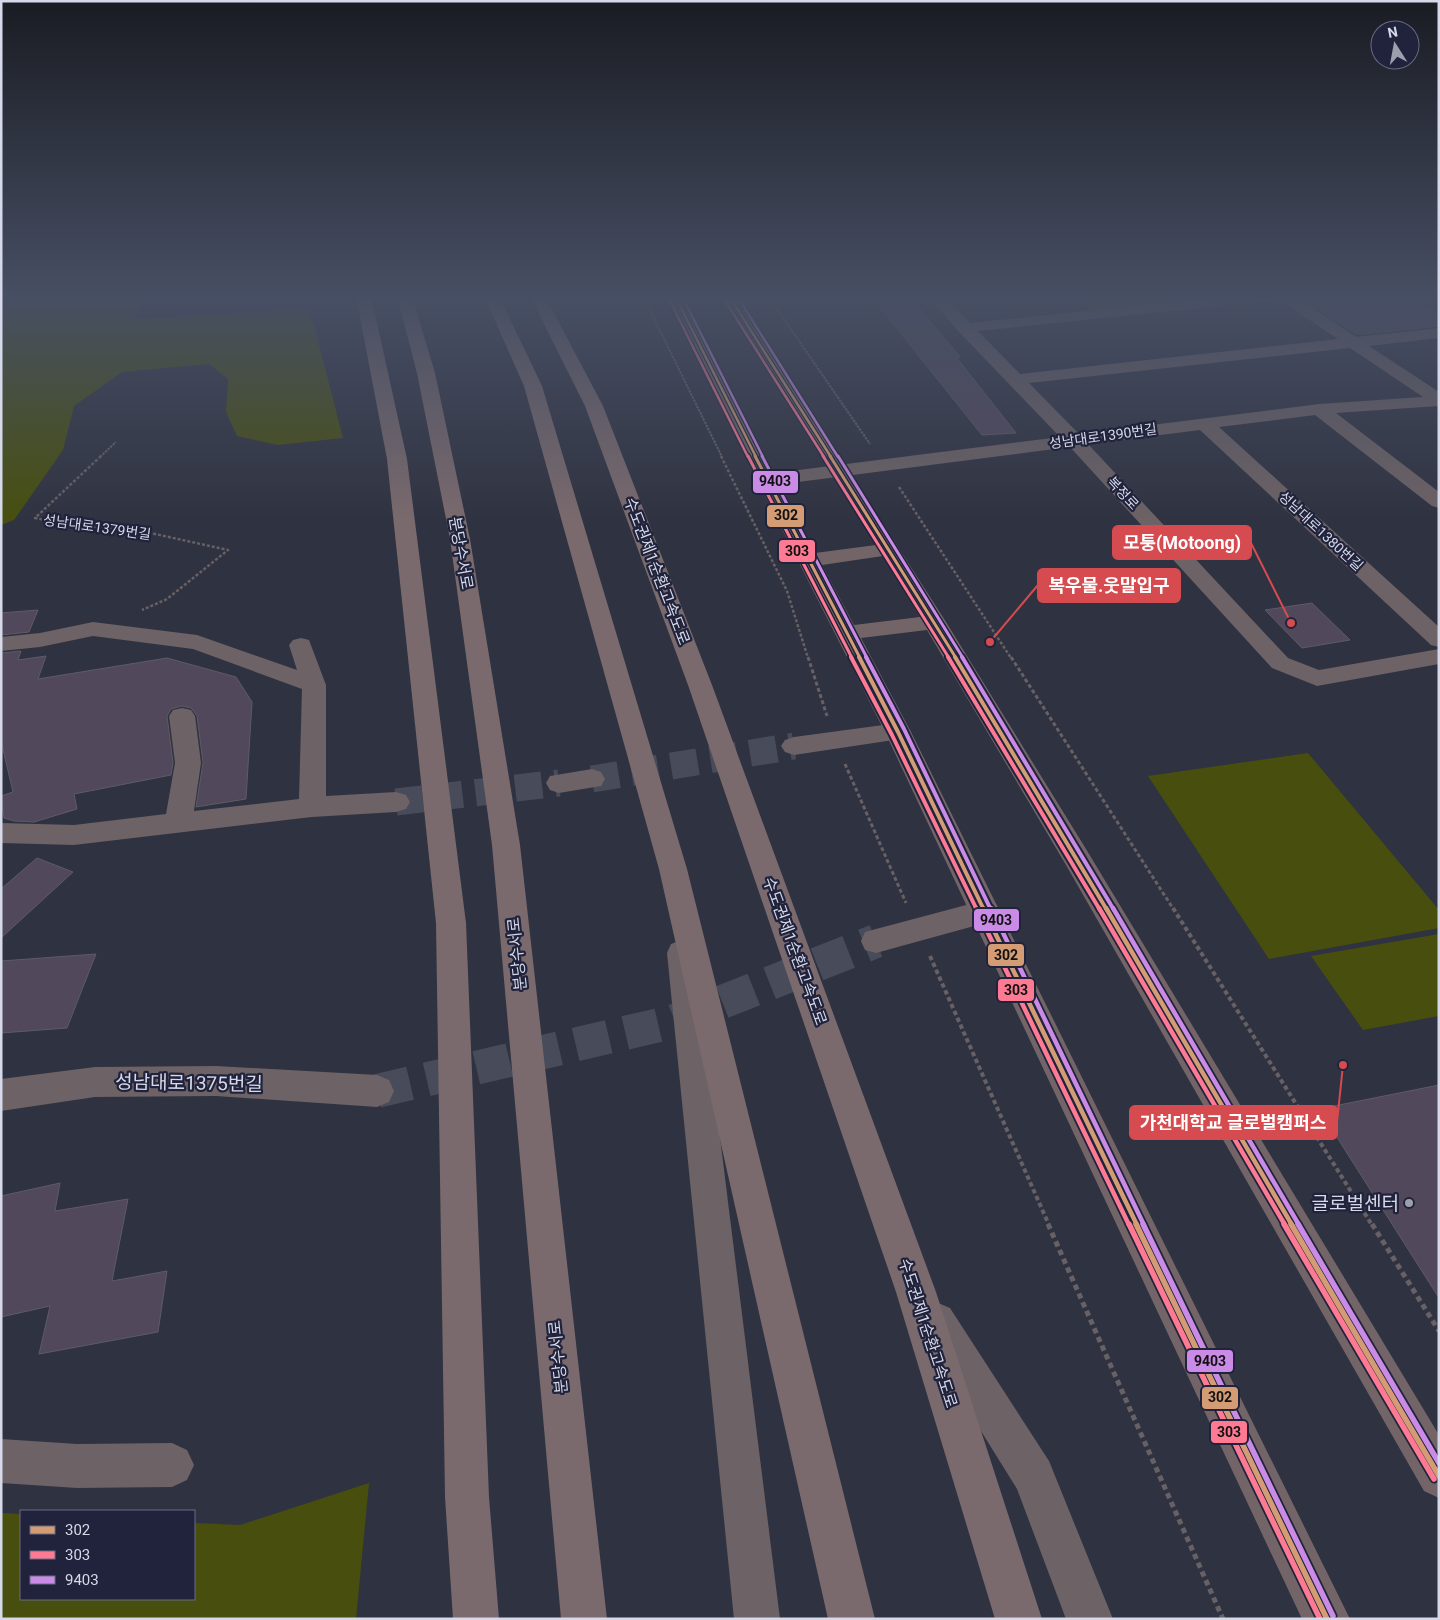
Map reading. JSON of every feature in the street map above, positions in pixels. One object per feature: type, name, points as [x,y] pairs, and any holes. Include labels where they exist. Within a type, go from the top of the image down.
[{"type":"highway","points":[[379,372],[397,459],[451,923],[467,1497],[476,1619]]},
{"type":"highway","name":"분당수서로","points":[[426,372],[460,539],[506,845],[584,1619]]},
{"type":"highway","points":[[526,372],[533,386],[613,657],[673,870],[852,1619]]},
{"type":"highway","name":"수도권제1순환고속도로","points":[[576,372],[594,406],[700,685],[916,1292],[1019,1619]]},
{"type":"main road","points":[[713,372],[898,732],[1327,1619]]},
{"type":"main road","points":[[776,372],[935,622],[1081,866],[1439,1476]]},
{"type":"main road","points":[[809,560],[890,549]]},
{"type":"main road","points":[[847,633],[935,622]]},
{"type":"street","name":"복정로","points":[[1006,372],[1074,440],[1280,663],[1317,678],[1439,656]]},
{"type":"street","points":[[1014,380],[1091,372]]},
{"type":"street","points":[[1396,372],[1439,400]]},
{"type":"street","name":"성남대로1390번길","points":[[767,480],[1319,409],[1439,400]]},
{"type":"street","points":[[1319,409],[1439,502]]},
{"type":"street","name":"성남대로1380번길","points":[[1202,423],[1439,640]]},
{"type":"street","points":[[1,644],[40,640],[93,630],[197,642],[314,684]]},
{"type":"street","points":[[301,645],[314,684],[312,807]]},
{"type":"street","points":[[178,822],[188,763],[182,716]]},
{"type":"street","points":[[794,746],[898,732]]},
{"type":"street","points":[[559,784],[592,778]]},
{"type":"street","points":[[1,833],[74,835],[312,807],[396,802]]},
{"type":"street","points":[[673,870],[757,1619]]},
{"type":"street","points":[[876,941],[985,912]]},
{"type":"street","name":"성남대로1375번길","points":[[1,1095],[104,1082],[216,1081],[376,1091]]},
{"type":"street","points":[[916,1292],[1034,1476],[1090,1619]]},
{"type":"street","points":[[1,1461],[77,1466],[172,1465]]},
{"type":"path","points":[[820,372],[885,465],[1100,793],[1439,1331]]},
{"type":"path","name":"성남대로1379번길","points":[[93,630],[167,599],[228,550],[137,530],[70,525],[35,518],[116,442]]},
{"type":"green space","points":[[1,372],[126,372],[122,372],[74,406],[63,450],[14,520],[1,525]]},
{"type":"green space","points":[[219,372],[326,372],[343,438],[278,445],[237,436],[226,412],[228,379]]},
{"type":"green space","points":[[1308,753],[1439,910],[1439,928],[1269,959],[1148,776]]},
{"type":"green space","points":[[1439,934],[1439,1016],[1363,1030],[1311,956]]},
{"type":"green space","points":[[369,1483],[356,1619],[1,1619],[1,1513],[20,1514],[20,1600],[195,1600],[195,1523],[240,1525]]},
{"type":"building","points":[[931,372],[968,372],[1016,433],[982,435]]},
{"type":"building","points":[[1312,603],[1350,640],[1302,648],[1265,610]]},
{"type":"building","points":[[38,610],[29,632],[1,635],[1,613]]},
{"type":"building","points":[[21,651],[18,660],[46,656],[38,679],[167,658],[236,677],[252,702],[246,799],[196,807],[203,763],[197,716],[191,708],[182,706],[171,709],[167,716],[173,763],[171,775],[74,794],[77,809],[34,822],[14,821],[4,818],[1,796],[13,792],[1,741],[1,653]]},
{"type":"building","points":[[37,858],[73,872],[1,938],[1,889]]},
{"type":"building","points":[[96,954],[67,1028],[1,1033],[1,961]]},
{"type":"building","name":"글로벌센터","points":[[1439,1085],[1439,1298],[1319,1109]]},
{"type":"building","points":[[60,1183],[55,1211],[128,1199],[112,1281],[167,1271],[158,1332],[39,1354],[50,1306],[1,1317],[1,1196]]},
{"type":"tunnel","points":[[592,779],[794,746]]},
{"type":"tunnel","points":[[396,802],[559,783]]},
{"type":"tunnel","points":[[377,1091],[672,1022],[876,941]]},
{"type":"transit line","name":"303","points":[[705,372],[892,735],[1320,1619]]},
{"type":"transit line","name":"302","points":[[713,372],[898,732],[1327,1619]]},
{"type":"transit line","name":"9403","points":[[720,372],[904,729],[1333,1616]]},
{"type":"transit line","name":"303","points":[[770,372],[907,588],[1071,860],[1434,1479]]},
{"type":"transit line","name":"302","points":[[777,372],[912,585],[1076,857],[1439,1476]]},
{"type":"transit line","name":"9403","points":[[785,372],[917,582],[1081,854],[1439,1463]]},
{"type":"place","name":"모퉁(Motoong)","points":[[1291,623]]},
{"type":"place","name":"복우물.웃말입구","points":[[990,642]]},
{"type":"place","name":"가천대학교 글로벌캠퍼스","points":[[1343,1065]]},
{"type":"place","name":"글로벌센터","points":[[1409,1203]]}]
